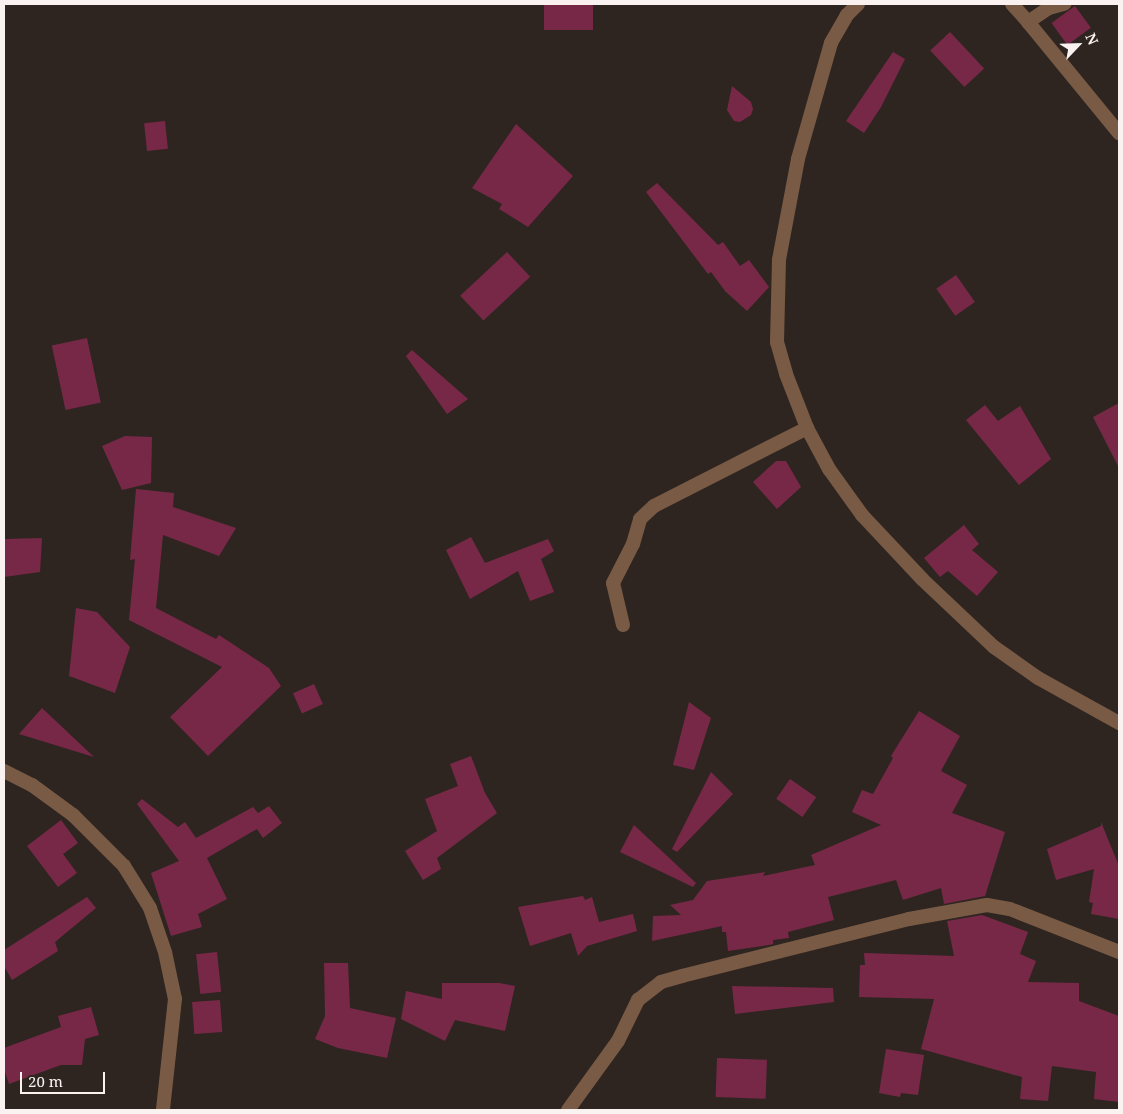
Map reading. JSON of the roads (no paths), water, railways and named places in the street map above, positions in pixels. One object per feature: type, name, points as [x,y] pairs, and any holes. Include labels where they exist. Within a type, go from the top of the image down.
[{"type":"street","points":[[858,4],[847,15],[831,44],[798,159],[778,260],[777,342],[807,428],[829,469],[862,515],[922,580],[994,646],[1038,678],[1119,723]]},
{"type":"street","points":[[1012,4],[1119,133]]},
{"type":"street","points":[[1028,22],[1049,8],[1064,4]]},
{"type":"street","points":[[623,625],[613,583],[633,544],[640,519],[654,506],[807,428]]},
{"type":"street","points":[[4,771],[32,785],[73,815],[124,866],[150,908],[165,952],[174,999],[163,1110]]},
{"type":"street","points":[[568,1110],[618,1041],[638,1000],[662,982],[682,976],[909,919],[987,905],[1010,909],[1119,952]]}]
